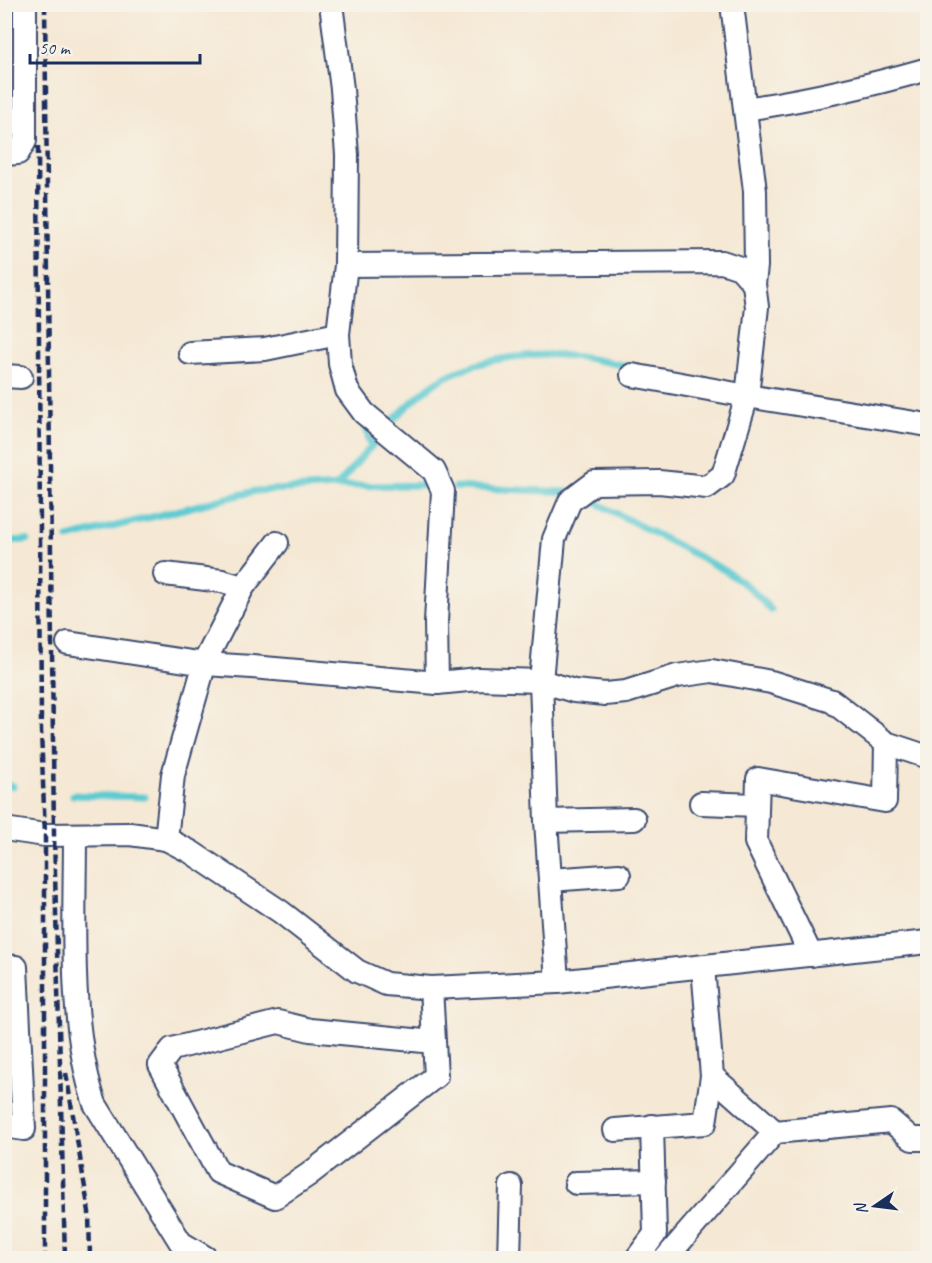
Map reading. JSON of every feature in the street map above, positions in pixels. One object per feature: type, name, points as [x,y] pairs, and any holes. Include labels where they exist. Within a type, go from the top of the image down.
[{"type":"street","points":[[4,154],[18,153],[25,141],[25,4]]},
{"type":"street","points":[[332,4],[347,156],[349,265],[338,334],[340,364],[347,390],[364,413],[434,471],[443,491],[436,622],[437,683]]},
{"type":"street","points":[[557,982],[546,821],[541,681],[554,539],[570,501],[594,483],[659,482],[707,487],[723,475],[747,396],[757,307],[754,284],[756,266],[755,191],[732,4]]},
{"type":"street","points":[[745,109],[792,102],[927,69]]},
{"type":"street","points":[[349,265],[722,262],[740,268],[754,284]]},
{"type":"street","points":[[190,353],[265,349],[338,334]]},
{"type":"street","points":[[632,375],[927,425]]},
{"type":"street","points":[[166,839],[173,775],[205,664],[243,587],[277,543]]},
{"type":"street","points":[[165,574],[222,581],[243,587]]},
{"type":"street","points":[[69,643],[205,664],[437,683],[478,678],[541,681],[574,691],[605,694],[626,692],[677,676],[712,671],[771,682],[832,701],[886,743],[927,757]]},
{"type":"street","points":[[811,955],[756,843],[758,780],[885,801],[886,743]]},
{"type":"street","points":[[701,803],[757,805]]},
{"type":"street","points":[[546,821],[634,819]]},
{"type":"street","points":[[4,829],[45,836],[130,834],[166,839],[191,852],[281,912],[357,971],[386,984],[431,988],[557,982],[927,942]]},
{"type":"street","points":[[75,835],[74,939],[78,1012],[87,1078],[95,1104],[181,1244],[206,1258]]},
{"type":"street","points":[[550,880],[619,875]]},
{"type":"street","points":[[4,966],[16,967],[24,1130],[4,1126]]},
{"type":"street","points":[[615,1130],[705,1123],[712,1076],[703,967]]},
{"type":"street","points":[[431,988],[436,1076],[308,1175],[275,1197],[218,1172],[160,1065],[172,1049],[278,1022],[310,1030],[434,1042]]},
{"type":"street","points":[[712,1076],[775,1132]]},
{"type":"street","points":[[666,1258],[775,1132],[891,1121],[912,1139],[927,1138]]},
{"type":"street","points":[[637,1258],[655,1234],[652,1126]]},
{"type":"street","points":[[576,1182],[654,1181]]},
{"type":"street","points":[[509,1258],[511,1186]]},
{"type":"waterway","points":[[389,424],[432,385],[463,369],[493,360],[556,355],[634,367]]},
{"type":"waterway","points":[[364,422],[371,447]]},
{"type":"waterway","points":[[68,538],[255,491],[337,486],[381,435]]},
{"type":"waterway","points":[[337,486],[434,485]]},
{"type":"waterway","points":[[456,487],[568,492]]},
{"type":"waterway","points":[[595,502],[724,570],[750,588],[771,610]]},
{"type":"waterway","points":[[4,541],[27,540]]},
{"type":"waterway","points":[[4,784],[13,786]]},
{"type":"waterway","points":[[73,795],[145,797]]},
{"type":"railway","points":[[45,4],[54,835],[65,1258]]},
{"type":"railway","points":[[38,146],[41,730],[45,835],[45,1258]]},
{"type":"railway","points":[[66,1073],[89,1212],[90,1258]]}]
